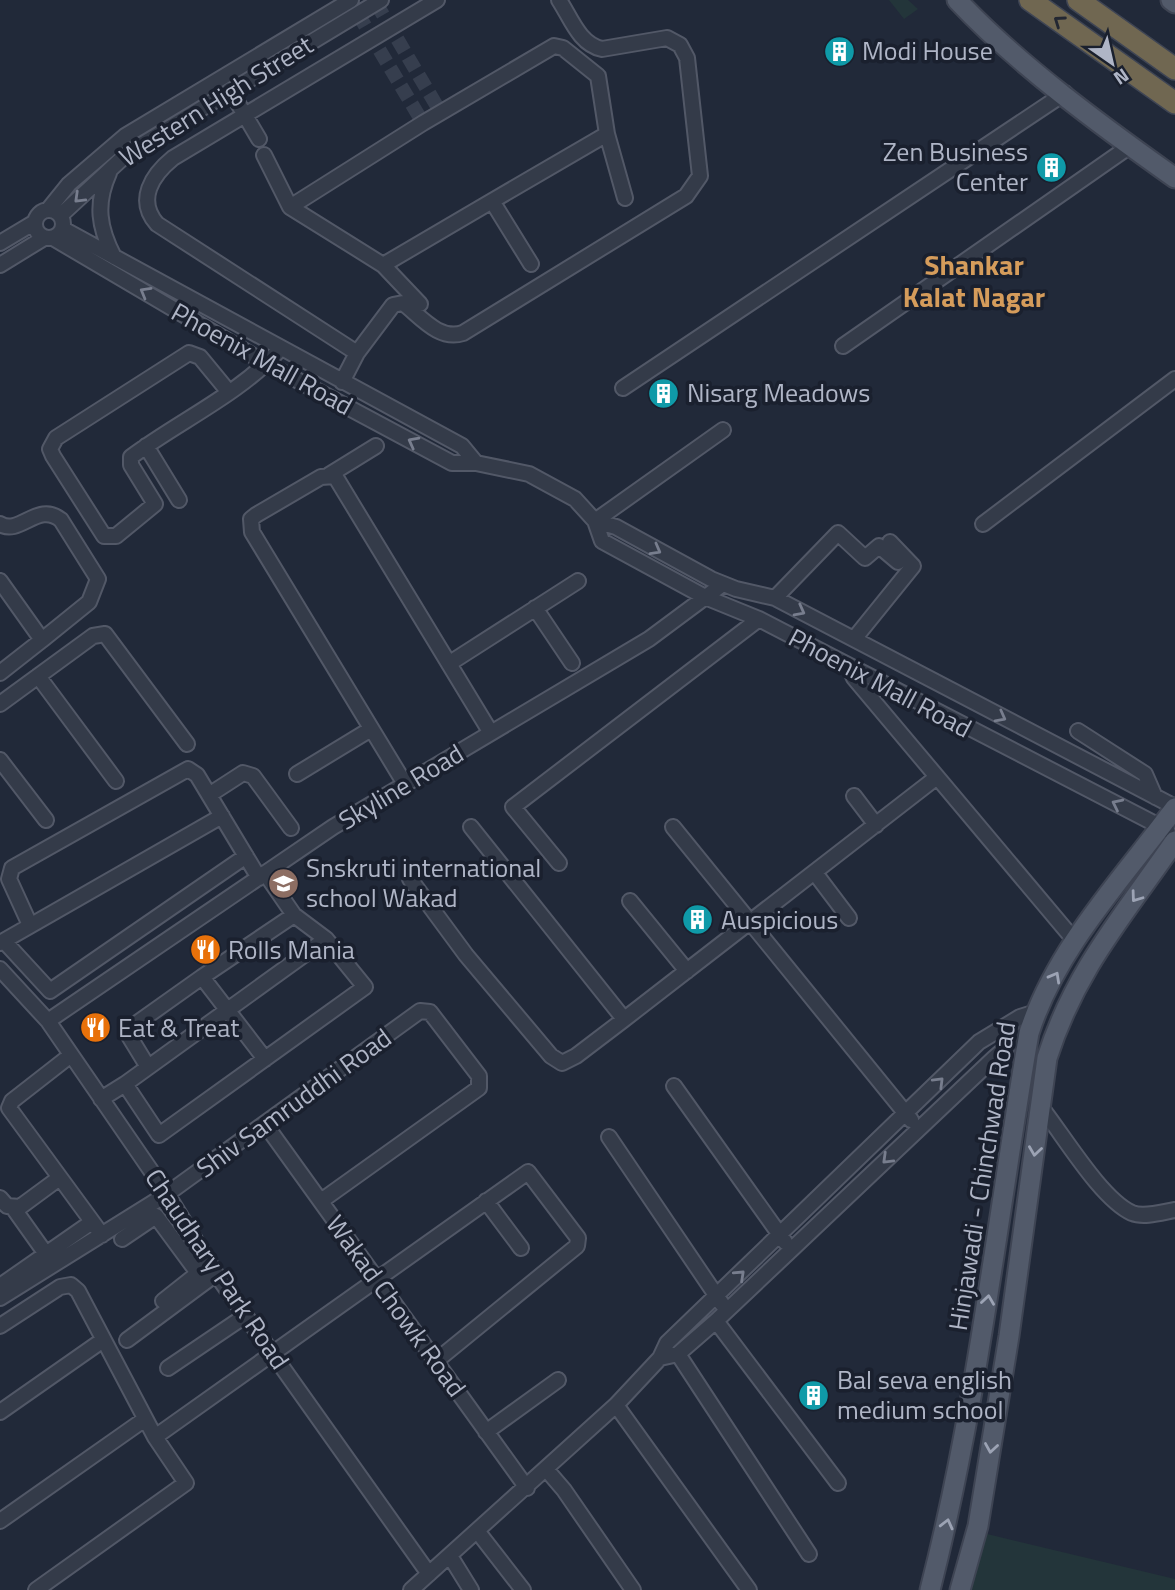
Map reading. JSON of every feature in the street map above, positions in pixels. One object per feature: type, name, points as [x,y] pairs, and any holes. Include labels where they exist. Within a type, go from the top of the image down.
[{"type":"highway","points":[[1030,0],[1175,103]]},
{"type":"highway","points":[[1078,0],[1175,69]]},
{"type":"main road","points":[[957,0],[984,29],[1130,146],[1175,178]]},
{"type":"main road","name":"Hinjawadi - Chinchwad Road","points":[[960,1590],[978,1526],[1047,1058],[1062,1013],[1088,962],[1171,835],[1175,808]]},
{"type":"main road","name":"Hinjawadi - Chinchwad Road","points":[[930,1590],[949,1517],[984,1333],[1005,1172],[1029,1033],[1036,1012],[1075,941],[1171,835]]},
{"type":"street","name":"Western High Street","points":[[54,226],[112,166],[230,90],[250,69],[351,0]]},
{"type":"street","points":[[357,353],[157,223],[150,216],[148,186],[163,166],[437,0]]},
{"type":"street","points":[[342,382],[357,353],[397,302],[403,303],[442,334],[452,337],[463,334],[686,196],[695,187],[700,176],[687,58],[680,45],[667,38],[601,49],[592,47],[584,40],[559,0]]},
{"type":"street","name":"Western High Street","points":[[54,226],[69,184],[120,140],[371,2]]},
{"type":"street","points":[[290,207],[423,123],[554,46],[563,48],[598,76],[607,134],[625,198]]},
{"type":"street","points":[[230,90],[259,139]]},
{"type":"street","points":[[623,388],[1065,93]]},
{"type":"street","points":[[383,265],[607,134]]},
{"type":"street","points":[[843,346],[1130,146]]},
{"type":"street","points":[[264,155],[290,207],[383,265],[420,304]]},
{"type":"street","points":[[112,166],[101,193],[100,220],[114,257]]},
{"type":"street","points":[[492,201],[531,264]]},
{"type":"street","points":[[0,243],[35,222],[39,214],[54,226],[0,265]]},
{"type":"street","name":"Phoenix Mall Road","points":[[54,226],[462,446],[477,463]]},
{"type":"street","name":"Phoenix Mall Road","points":[[54,226],[177,311],[267,364],[452,463],[477,463],[529,474],[550,483],[575,499],[595,521],[602,541],[705,597],[759,619],[1171,835]]},
{"type":"street","points":[[177,311],[185,296]]},
{"type":"street","points":[[228,391],[200,357],[189,353],[56,438],[50,449],[53,456],[107,537],[116,536],[155,504],[129,462],[146,446],[228,391],[267,364],[280,349]]},
{"type":"street","points":[[984,524],[1175,379]]},
{"type":"street","points":[[595,521],[723,430]]},
{"type":"street","points":[[146,446],[179,500]]},
{"type":"street","points":[[376,446],[256,515],[250,526],[405,784]]},
{"type":"street","points":[[329,475],[341,482],[491,733]]},
{"type":"street","points":[[0,524],[11,527],[40,513],[53,513],[61,520],[98,579],[89,602],[0,673]]},
{"type":"street","name":"Phoenix Mall Road","points":[[595,521],[616,527],[655,551],[730,586],[775,598],[1175,808]]},
{"type":"street","points":[[775,598],[838,534],[865,558],[878,546],[898,562]]},
{"type":"street","points":[[854,639],[913,566],[890,542]]},
{"type":"street","points":[[0,581],[42,640]]},
{"type":"street","points":[[450,663],[578,581]]},
{"type":"street","name":"Skyline Road","points":[[48,1021],[333,827],[649,639],[705,597],[730,586]]},
{"type":"street","points":[[535,608],[572,663]]},
{"type":"street","points":[[559,863],[513,807],[759,619]]},
{"type":"street","points":[[0,704],[93,636],[105,634],[187,744]]},
{"type":"street","points":[[848,666],[854,678],[1075,941]]},
{"type":"street","points":[[38,676],[116,781]]},
{"type":"street","points":[[297,774],[371,729]]},
{"type":"street","points":[[1078,731],[1145,774],[1155,797]]},
{"type":"street","points":[[0,760],[46,820]]},
{"type":"street","points":[[30,925],[9,879],[12,868],[182,771],[192,770],[246,856],[294,915],[326,939],[365,988],[159,1135],[125,1084]]},
{"type":"street","points":[[209,795],[243,773],[253,776],[291,828]]},
{"type":"street","points":[[410,879],[466,955],[555,1060],[562,1063],[569,1061],[688,971],[937,776]]},
{"type":"street","points":[[855,796],[876,825]]},
{"type":"street","points":[[222,816],[2,942],[50,991],[246,856]]},
{"type":"street","points":[[471,827],[624,1019]]},
{"type":"street","points":[[673,827],[918,1129]]},
{"type":"street","points":[[815,873],[849,918]]},
{"type":"street","points":[[630,901],[688,971]]},
{"type":"street","points":[[148,1067],[126,1031],[294,915]]},
{"type":"street","points":[[101,1098],[125,1084],[326,939]]},
{"type":"street","name":"Chaudhary Park Road","points":[[0,969],[48,1021],[167,1194],[208,1270],[245,1316],[429,1574]]},
{"type":"street","points":[[202,977],[265,1059]]},
{"type":"street","name":"Shiv Samruddhi Road","points":[[0,1298],[167,1194],[420,1011],[430,1012],[479,1076],[479,1088],[321,1201]]},
{"type":"street","points":[[411,1590],[616,1405],[660,1358],[667,1343],[781,1236],[979,1042],[1020,1017],[1036,1012]]},
{"type":"street","points":[[660,1358],[678,1354],[722,1316],[994,1058],[1029,1033]]},
{"type":"street","points":[[71,1055],[12,1101],[9,1108],[58,1179],[102,1234]]},
{"type":"street","points":[[674,1086],[792,1252]]},
{"type":"street","points":[[1041,1107],[1096,1183],[1132,1213],[1143,1215],[1175,1210]]},
{"type":"street","name":"Wakad Chowk Road","points":[[265,1124],[527,1488]]},
{"type":"street","points":[[609,1137],[717,1296],[722,1316],[838,1483]]},
{"type":"street","points":[[155,1437],[528,1172],[578,1238],[577,1246],[436,1361]]},
{"type":"street","points":[[13,1209],[58,1179]]},
{"type":"street","points":[[0,1198],[13,1209],[46,1254]]},
{"type":"street","points":[[486,1202],[521,1248]]},
{"type":"street","points":[[122,1240],[156,1216],[208,1270]]},
{"type":"street","points":[[0,1286],[92,1222]]},
{"type":"street","points":[[163,1301],[208,1270]]},
{"type":"street","points":[[127,1340],[208,1270]]},
{"type":"street","points":[[0,1326],[60,1287],[71,1285],[78,1291],[155,1437],[186,1483],[36,1590]]},
{"type":"street","points":[[168,1368],[245,1316]]},
{"type":"street","points":[[0,1412],[103,1340]]},
{"type":"street","points":[[678,1354],[809,1554]]},
{"type":"street","points":[[486,1432],[558,1380]]},
{"type":"street","points":[[616,1405],[749,1590]]},
{"type":"street","points":[[0,1521],[145,1419]]},
{"type":"street","points":[[546,1469],[564,1490],[633,1590]]},
{"type":"street","points":[[478,1532],[523,1590]]},
{"type":"street","points":[[450,1556],[471,1590]]},
{"type":"shaded area","points":[[889,0],[908,0],[918,9],[904,19]]},
{"type":"shaded area","points":[[983,1533],[1175,1579],[1175,1590],[966,1590]]},
{"type":"tunnel","points":[[376,3],[441,113]]},
{"type":"tunnel","points":[[358,14],[423,123]]},
{"type":"place","name":"Modi House","points":[[839,51]]},
{"type":"place","name":"Zen Business Center","points":[[1051,167]]},
{"type":"place","name":"Nisarg Meadows","points":[[664,393]]},
{"type":"place","name":"Snskruti international school Wakad","points":[[283,883]]},
{"type":"place","name":"Auspicious","points":[[698,920]]},
{"type":"place","name":"Rolls Mania","points":[[205,950]]},
{"type":"place","name":"Eat & Treat","points":[[95,1028]]},
{"type":"place","name":"Bal seva english medium school","points":[[814,1395]]},
{"type":"district","name":"Shankar Kalat Nagar","points":[[974,281]]}]
